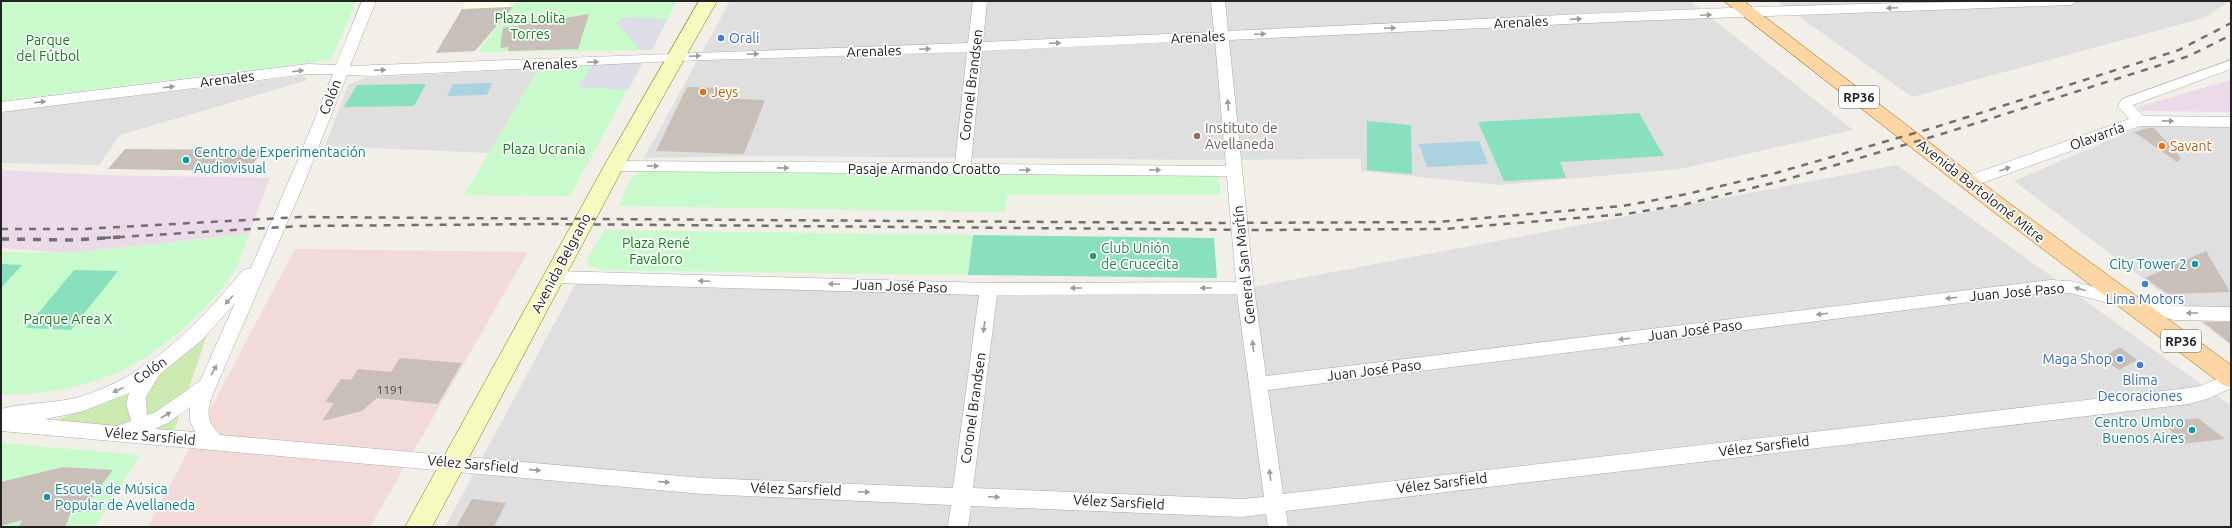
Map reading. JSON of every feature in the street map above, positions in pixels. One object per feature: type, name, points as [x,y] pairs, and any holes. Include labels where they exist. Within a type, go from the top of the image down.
[{"type":"main road","name":"Avenida Belgrano","points":[[418,527],[614,166],[708,1]]},
{"type":"main road","name":"Avenida Bartolomé Mitre","points":[[1733,1],[1886,116],[1968,182],[2231,379]]},
{"type":"street","name":"Colón","points":[[215,442],[204,431],[200,423],[199,413],[205,387],[217,366],[262,259],[285,211],[369,1]]},
{"type":"street","name":"Coronel Brandsen","points":[[962,170],[980,1]]},
{"type":"street","name":"General San Martín","points":[[1218,1],[1245,288],[1278,527]]},
{"type":"street","name":"Arenales","points":[[1,107],[308,70],[341,71],[542,64],[675,57],[976,47],[1222,35],[2070,1]]},
{"type":"street","points":[[2139,121],[2125,106],[2127,102],[2228,69]]},
{"type":"street","name":"Olavarría","points":[[1968,182],[2139,121],[2231,122]]},
{"type":"street","name":"Pasaje Armando Croatto","points":[[614,166],[1234,171]]},
{"type":"street","name":"Colón","points":[[1,416],[64,408],[82,404],[126,386],[156,369],[211,319],[262,259]]},
{"type":"street","name":"Juan José Paso","points":[[554,276],[989,289],[1245,288]]},
{"type":"street","name":"Juan José Paso","points":[[1258,384],[2050,286],[2070,287],[2131,303],[2174,312],[2231,314]]},
{"type":"street","name":"Coronel Brandsen","points":[[958,527],[989,289]]},
{"type":"street","points":[[156,369],[138,392],[135,404],[136,415],[146,431],[205,387]]},
{"type":"street","name":"Vélez Sarsfield","points":[[1,423],[116,433],[146,431],[215,442],[454,462],[703,486],[961,495],[1242,508],[1274,503],[2189,396],[2203,393],[2231,379]]},
{"type":"shaded area","points":[[466,1],[511,1],[508,7],[462,9]]},
{"type":"shaded area","points":[[730,1],[1690,1],[1853,130],[1680,169],[1500,185],[1361,171],[1361,159],[1202,160],[756,156],[644,158]]},
{"type":"shaded area","points":[[1777,1],[2230,1],[2204,18],[1912,97]]},
{"type":"shaded area","points":[[625,17],[667,19],[652,50],[640,50],[616,22]]},
{"type":"shaded area","points":[[645,59],[628,90],[578,87],[595,62]]},
{"type":"shaded area","points":[[539,68],[489,153],[325,146],[348,85],[364,78]]},
{"type":"shaded area","points":[[304,76],[308,80],[120,135],[99,165],[1,163],[1,111]]},
{"type":"shaded area","points":[[2231,80],[2231,112],[2141,111],[2138,107]]},
{"type":"shaded area","points":[[2145,125],[2231,126],[2231,345],[2014,181]]},
{"type":"shaded area","points":[[1897,165],[2230,405],[2231,527],[445,527],[576,283],[1233,291]]},
{"type":"shaded area","points":[[1,170],[101,175],[270,178],[249,234],[69,253],[1,248]]},
{"type":"shaded area","points":[[295,249],[528,252],[370,527],[148,527]]},
{"type":"green space","name":"Parque del Fútbol","points":[[1,1],[356,1],[331,60],[1,101]]},
{"type":"green space","name":"Plaza Lolita Torres","points":[[517,1],[677,1],[652,50],[478,52]]},
{"type":"green space","name":"Plaza Ucrania","points":[[642,63],[570,196],[464,195],[539,68]]},
{"type":"green space","points":[[426,84],[414,106],[344,107],[357,85]]},
{"type":"green space","points":[[1639,113],[1664,156],[1560,162],[1566,178],[1504,181],[1478,122]]},
{"type":"green space","points":[[1367,121],[1411,125],[1412,174],[1367,170]]},
{"type":"green space","points":[[653,169],[1218,176],[1221,194],[1007,195],[1005,212],[619,206],[627,185],[633,176]]},
{"type":"green space","name":"Plaza René Favaloro","points":[[604,230],[973,235],[968,275],[601,270],[589,266],[588,258]]},
{"type":"green space","name":"Parque Area X","points":[[249,234],[239,262],[230,278],[217,294],[185,327],[148,355],[114,374],[73,387],[29,394],[1,394],[1,252],[70,253]]},
{"type":"green space","name":"Club Unión de Crucecita","points":[[973,235],[1214,238],[1217,278],[968,275]]},
{"type":"green space","points":[[1,264],[22,265],[1,288]]},
{"type":"green space","points":[[74,270],[118,271],[71,330],[26,328]]},
{"type":"green space","points":[[208,332],[174,431],[50,422],[127,394]]},
{"type":"green space","points":[[1,443],[140,455],[95,527],[1,527]]},
{"type":"water","points":[[492,83],[487,95],[447,96],[453,84]]},
{"type":"water","points":[[1479,141],[1488,164],[1427,167],[1419,144]]},
{"type":"building","points":[[513,7],[475,51],[436,53],[462,9]]},
{"type":"building","points":[[589,14],[578,49],[508,51],[509,47],[500,48],[503,28]]},
{"type":"building","points":[[687,87],[723,88],[718,98],[765,100],[744,154],[656,151]]},
{"type":"building","name":"Savant","points":[[2154,128],[2181,158],[2177,162],[2134,132]]},
{"type":"building","name":"Centro de Experimentación Audiovisual","points":[[125,149],[263,150],[248,171],[108,169]]},
{"type":"building","name":"City Tower 2","points":[[2206,251],[2230,292],[2168,294],[2145,278]]},
{"type":"building","points":[[2203,322],[2231,322],[2231,344]]},
{"type":"building","name":"Maga Shop","points":[[2120,347],[2137,360],[2119,370],[2102,358]]},
{"type":"building","points":[[400,358],[462,363],[438,404],[377,398],[362,411],[322,421],[334,403],[325,402],[341,379],[351,380],[358,369],[391,372]]},
{"type":"building","name":"Centro Umbro Buenos Aires","points":[[2198,418],[2225,439],[2181,444],[2164,422]]},
{"type":"building","name":"Escuela de Música Popular de Avellaneda","points":[[63,467],[113,470],[81,512],[71,512],[65,527],[19,527],[22,520],[1,526],[1,482]]},
{"type":"building","points":[[472,499],[506,503],[494,527],[456,527]]},
{"type":"railway","points":[[1,229],[83,229],[301,217],[1210,223],[1437,222],[1623,206],[1687,194],[1776,173],[1936,127],[2179,50],[2231,23]]},
{"type":"railway","points":[[115,237],[300,226],[548,224],[1261,230],[1444,229],[1626,214],[1686,204],[1781,181],[1945,133],[2189,56],[2231,35]]},
{"type":"railway","points":[[1,239],[74,240],[115,237]]},
{"type":"railway","points":[[104,238],[115,237]]},
{"type":"railway","points":[[115,237],[120,237]]},
{"type":"place","name":"Orali","points":[[721,38]]},
{"type":"place","name":"Jeys","points":[[703,92]]},
{"type":"place","name":"Instituto de Avellaneda","points":[[1197,136]]},
{"type":"place","name":"Savant","points":[[2162,146]]},
{"type":"place","name":"Centro de Experimentación Audiovisual","points":[[186,160]]},
{"type":"place","name":"Club Unión de Crucecita","points":[[1093,256]]},
{"type":"place","name":"City Tower 2","points":[[2195,264]]},
{"type":"place","name":"Lima Motors","points":[[2145,284]]},
{"type":"place","name":"Maga Shop","points":[[2120,359]]},
{"type":"place","name":"Blima Decoraciones","points":[[2140,365]]},
{"type":"place","name":"Centro Umbro Buenos Aires","points":[[2192,430]]},
{"type":"place","name":"Escuela de Música Popular de Avellaneda","points":[[47,497]]}]
